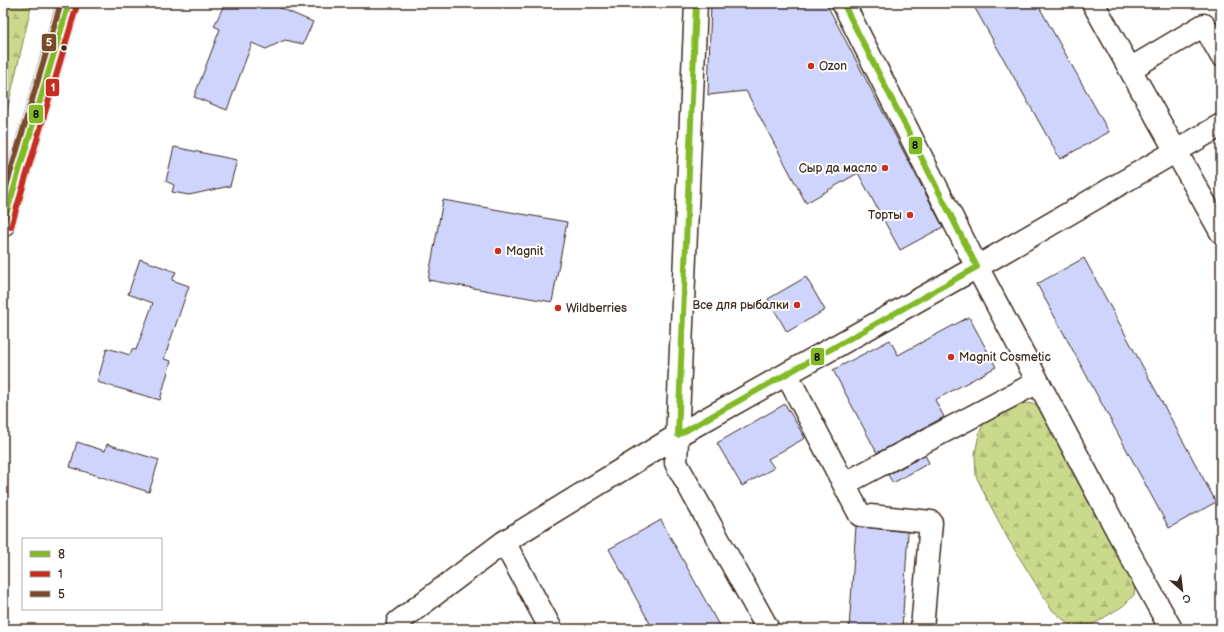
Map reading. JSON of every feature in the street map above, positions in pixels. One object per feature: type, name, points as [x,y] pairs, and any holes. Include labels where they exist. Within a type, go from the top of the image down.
[{"type":"street","points":[[3,225],[69,3]]},
{"type":"street","points":[[696,3],[676,463],[768,629]]},
{"type":"street","points":[[843,3],[977,267],[1126,549],[1171,629]]},
{"type":"street","points":[[1093,3],[1221,232]]},
{"type":"street","points":[[1108,29],[1109,3]]},
{"type":"street","points":[[1130,69],[1204,25],[1221,55]]},
{"type":"street","points":[[398,629],[398,622],[504,542],[678,436],[977,267],[1221,125]]},
{"type":"street","points":[[787,375],[860,515],[931,522],[922,629]]},
{"type":"street","points":[[844,484],[1038,382]]},
{"type":"street","points":[[504,542],[551,629]]},
{"type":"green space","points":[[3,3],[32,3],[3,128]]},
{"type":"green space","points":[[1025,403],[1044,405],[1136,577],[1134,595],[1123,606],[1092,625],[1071,626],[1051,609],[1008,539],[976,476],[975,454],[979,434],[985,419]]},
{"type":"building","points":[[225,3],[269,3],[313,22],[303,44],[285,40],[266,49],[252,43],[227,110],[194,97],[220,29],[214,26]]},
{"type":"building","points":[[711,3],[826,3],[943,227],[900,250],[858,173],[806,203],[746,91],[708,95]]},
{"type":"building","points":[[972,3],[1037,3],[1109,132],[1060,159]]},
{"type":"building","points":[[174,147],[237,160],[230,186],[189,195],[172,192],[174,185],[166,181]]},
{"type":"building","name":"Magnit","points":[[443,200],[567,222],[552,302],[428,280]]},
{"type":"building","points":[[1084,258],[1216,502],[1169,528],[1037,284]]},
{"type":"building","points":[[140,259],[176,272],[172,280],[189,286],[164,359],[171,361],[160,400],[97,382],[107,348],[130,355],[132,349],[136,350],[153,303],[128,294]]},
{"type":"building","name":"Все для рыбалки","points":[[806,277],[825,310],[787,332],[768,299]]},
{"type":"building","points":[[969,317],[996,367],[935,400],[944,417],[877,453],[833,370],[890,340],[898,355]]},
{"type":"building","points":[[785,404],[805,438],[768,459],[774,468],[742,486],[717,443]]},
{"type":"building","points":[[77,442],[105,451],[107,444],[159,460],[149,492],[70,467]]},
{"type":"building","points":[[925,455],[929,463],[893,483],[888,475]]},
{"type":"building","points":[[661,520],[721,629],[653,629],[609,549]]},
{"type":"building","points":[[856,526],[908,532],[902,629],[849,629]]},
{"type":"transit line","name":"5","points":[[3,197],[61,3]]},
{"type":"transit line","name":"8","points":[[3,225],[69,3]]},
{"type":"transit line","name":"8","points":[[678,435],[696,3]]},
{"type":"transit line","name":"8","points":[[678,435],[977,267],[843,3]]},
{"type":"transit line","name":"1","points":[[11,227],[77,5]]},
{"type":"place","name":"Ozon","points":[[811,66]]},
{"type":"place","name":"Сыр да масло","points":[[885,168]]},
{"type":"place","name":"Торты","points":[[910,215]]},
{"type":"place","name":"Magnit","points":[[498,251]]},
{"type":"place","name":"Все для рыбалки","points":[[797,305]]},
{"type":"place","name":"Wildberries","points":[[558,308]]},
{"type":"place","name":"Magnit Cosmetic","points":[[951,357]]}]
